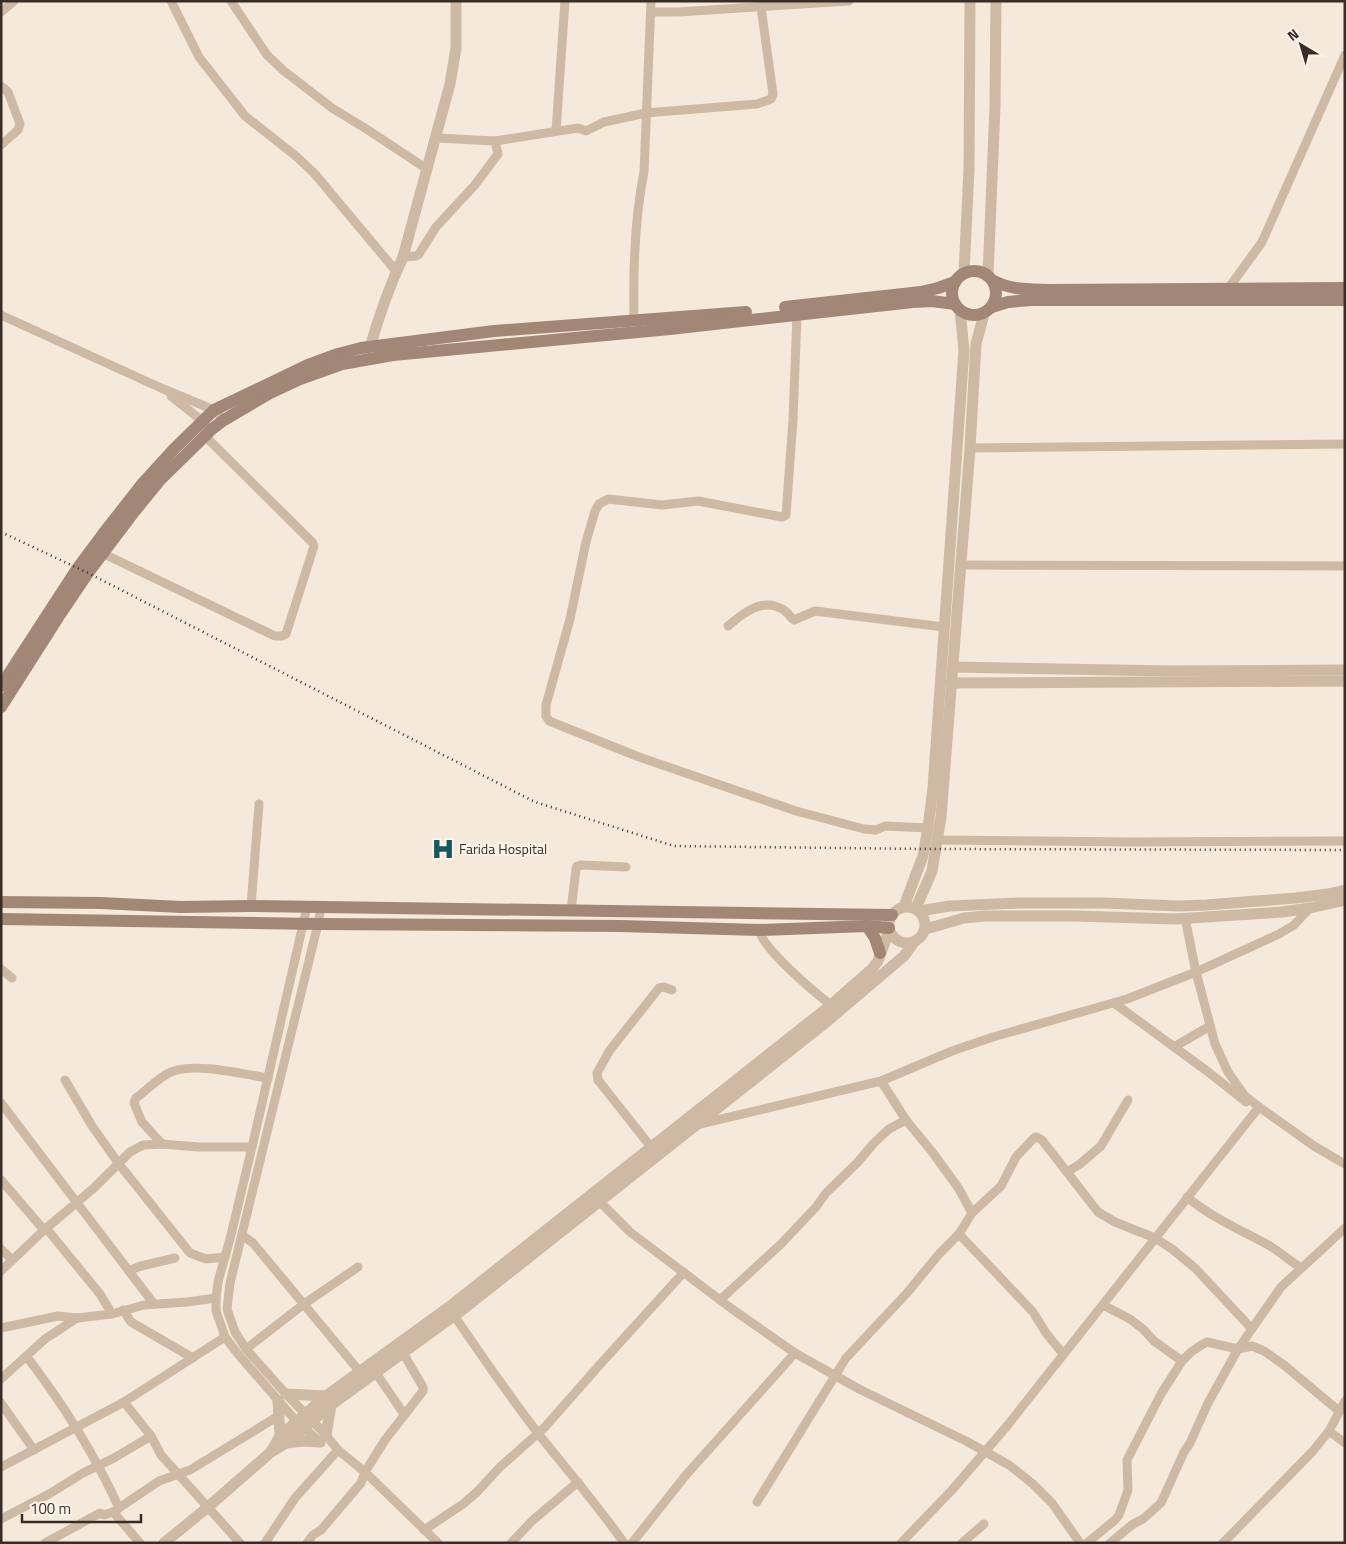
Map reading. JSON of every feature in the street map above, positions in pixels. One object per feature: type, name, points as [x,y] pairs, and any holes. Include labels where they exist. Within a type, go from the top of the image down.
[{"type":"main road","points":[[1,708],[59,616],[102,553],[160,480],[207,429],[214,410],[308,365],[338,354],[370,347],[465,335],[741,312],[921,292],[938,288],[972,271],[980,272],[1006,287],[1052,290],[1345,288]]},
{"type":"main road","points":[[957,307],[952,293],[960,278]]},
{"type":"main road","points":[[988,310],[997,295],[991,278]]},
{"type":"main road","points":[[1,686],[77,569],[143,483],[207,429],[270,394],[342,364],[393,355],[670,329],[913,302],[932,302],[957,307],[974,316],[1008,302],[1031,300],[1345,300]]},
{"type":"main road","points":[[1,902],[101,903],[167,907],[251,906],[571,911],[890,924]]},
{"type":"main road","points":[[1,919],[620,926],[759,930],[890,924]]},
{"type":"main road","points":[[867,926],[880,953]]},
{"type":"street","points":[[1,12],[14,1]]},
{"type":"street","points":[[171,1],[200,57],[245,116],[314,173],[396,271]]},
{"type":"street","points":[[231,1],[267,55],[284,71],[332,108],[427,168]]},
{"type":"street","points":[[370,347],[376,326],[403,256],[450,84],[456,48],[456,1]]},
{"type":"street","points":[[556,131],[565,1]]},
{"type":"street","points":[[634,320],[634,245],[639,194],[644,172],[651,1]]},
{"type":"street","points":[[651,12],[849,1]]},
{"type":"street","points":[[960,278],[969,159],[970,1]]},
{"type":"street","points":[[991,278],[996,1]]},
{"type":"street","points":[[436,138],[495,141],[578,128],[586,131],[604,122],[646,114],[757,104],[771,99],[773,94],[764,5]]},
{"type":"street","points":[[1228,289],[1262,242],[1345,56]]},
{"type":"street","points":[[1,86],[8,92],[20,124],[18,130],[1,146]]},
{"type":"street","points":[[403,256],[416,256],[419,254],[436,227],[480,179],[498,154],[495,141]]},
{"type":"street","points":[[913,909],[928,828],[933,788],[960,421],[964,350],[957,307]]},
{"type":"street","points":[[913,909],[932,871],[941,817],[970,448],[976,344],[988,310]]},
{"type":"street","points":[[1,315],[214,410],[224,420]]},
{"type":"street","points":[[797,315],[794,420],[786,515],[782,517],[698,502],[662,505],[608,499],[599,504],[586,542],[570,619],[546,705],[546,716],[550,721],[639,757],[796,811],[864,830],[876,830],[885,826],[928,828]]},
{"type":"street","points":[[102,553],[275,636],[286,634],[314,546],[312,542],[207,429],[161,388]]},
{"type":"street","points":[[970,448],[1345,444]]},
{"type":"street","points":[[960,565],[1345,566]]},
{"type":"street","points":[[728,626],[745,611],[760,606],[773,606],[782,608],[794,620],[815,611],[944,627]]},
{"type":"street","points":[[953,667],[1173,671],[1345,670]]},
{"type":"street","points":[[951,683],[1345,681]]},
{"type":"street","points":[[251,906],[259,804]]},
{"type":"street","points":[[937,840],[1131,842],[1345,841]]},
{"type":"street","points":[[571,911],[577,866],[626,867]]},
{"type":"street","points":[[282,1398],[328,1400],[376,1373],[403,1354],[452,1311],[651,1147],[831,1006],[872,969],[878,961],[897,909],[1018,903],[1206,905],[1296,898],[1345,890]]},
{"type":"street","points":[[926,928],[964,918],[985,916],[1185,918],[1275,912],[1310,908],[1345,900]]},
{"type":"street","points":[[307,907],[225,1257],[216,1298],[216,1311],[225,1336],[238,1354],[323,1439],[365,1472],[438,1543]]},
{"type":"street","points":[[283,1440],[280,1415],[282,1398],[235,1332],[227,1309],[230,1283],[321,907]]},
{"type":"street","points":[[698,1125],[881,1082],[952,1051],[993,1037],[1127,999],[1196,972],[1279,934],[1294,926],[1310,908]]},
{"type":"street","points":[[164,1543],[208,1507],[360,1372],[452,1311],[599,1202],[824,1024],[904,956],[914,942],[923,934],[926,928],[924,916],[913,909]]},
{"type":"street","points":[[1185,918],[1196,972],[1215,1044],[1228,1072],[1245,1096],[1258,1109]]},
{"type":"street","points":[[890,924],[893,937],[899,942],[906,944],[914,942]]},
{"type":"street","points":[[759,930],[760,936],[772,952],[831,1006]]},
{"type":"street","points":[[1,969],[12,978]]},
{"type":"street","points":[[651,1147],[598,1080],[597,1073],[610,1050],[659,988],[664,987],[672,990]]},
{"type":"street","points":[[1114,1003],[1258,1109],[1345,1164]]},
{"type":"street","points":[[1174,1048],[1210,1026]]},
{"type":"street","points":[[162,1144],[142,1122],[134,1103],[136,1098],[169,1073],[180,1069],[201,1068],[268,1078]]},
{"type":"street","points":[[65,1080],[92,1126],[119,1164],[190,1253],[206,1259],[225,1257]]},
{"type":"street","points":[[881,1082],[906,1120],[933,1153],[959,1190],[972,1214]]},
{"type":"street","points":[[1067,1172],[1101,1146],[1128,1100]]},
{"type":"street","points":[[1,1103],[154,1304]]},
{"type":"street","points":[[901,1543],[986,1452],[1258,1109]]},
{"type":"street","points":[[720,1300],[781,1244],[874,1143],[889,1129],[906,1120]]},
{"type":"street","points":[[757,1502],[846,1358],[907,1293],[958,1234],[972,1214],[1001,1186],[1016,1157],[1035,1137],[1042,1140],[1098,1212],[1115,1222],[1156,1238],[1172,1249],[1194,1268],[1252,1330]]},
{"type":"street","points":[[1,1271],[130,1152],[143,1145],[252,1147]]},
{"type":"street","points":[[1,1180],[100,1294],[112,1314]]},
{"type":"street","points":[[1187,1197],[1201,1209],[1272,1247],[1301,1268]]},
{"type":"street","points":[[599,1202],[630,1232],[720,1300],[795,1353],[859,1389],[966,1441],[1009,1465],[1033,1484],[1052,1504],[1080,1543]]},
{"type":"street","points":[[1110,1543],[1161,1503],[1208,1403],[1238,1349],[1281,1287],[1345,1228]]},
{"type":"street","points":[[958,1234],[1033,1312],[1046,1333],[1063,1354]]},
{"type":"street","points":[[242,1235],[253,1243],[360,1372]]},
{"type":"street","points":[[1,1249],[12,1260]]},
{"type":"street","points":[[130,1270],[174,1258]]},
{"type":"street","points":[[246,1349],[304,1304],[358,1267]]},
{"type":"street","points":[[424,1530],[463,1504],[500,1467],[544,1428],[684,1272]]},
{"type":"street","points":[[1,1328],[58,1316],[77,1318],[112,1314],[154,1304],[216,1298]]},
{"type":"street","points":[[1103,1305],[1130,1319],[1143,1329],[1154,1342],[1182,1362]]},
{"type":"street","points":[[123,1310],[131,1322],[194,1358]]},
{"type":"street","points":[[452,1311],[491,1370],[537,1433],[578,1482],[624,1543]]},
{"type":"street","points":[[1,1379],[46,1340],[77,1318]]},
{"type":"street","points":[[1,1467],[124,1402],[225,1336]]},
{"type":"street","points":[[1087,1543],[1116,1520],[1119,1514],[1128,1490],[1127,1460],[1160,1394],[1191,1352],[1207,1342],[1238,1349],[1252,1346],[1264,1351],[1284,1364],[1340,1411]]},
{"type":"street","points":[[632,1543],[686,1475],[795,1353]]},
{"type":"street","points":[[307,1543],[321,1530],[361,1483],[365,1472],[385,1440],[423,1391],[423,1387],[403,1354]]},
{"type":"street","points":[[27,1357],[76,1428],[98,1466],[116,1510],[140,1543]]},
{"type":"street","points":[[376,1373],[404,1414]]},
{"type":"street","points":[[323,1439],[328,1400]]},
{"type":"street","points":[[1223,1543],[1312,1452],[1329,1431],[1345,1401]]},
{"type":"street","points":[[124,1402],[151,1436],[161,1455],[240,1543]]},
{"type":"street","points":[[1,1403],[34,1450]]},
{"type":"street","points":[[45,1543],[100,1513],[104,1515],[116,1510],[159,1481],[190,1470],[280,1415]]},
{"type":"street","points":[[1329,1431],[1345,1443]]},
{"type":"street","points":[[1,1519],[50,1494],[67,1482],[114,1458],[151,1436]]},
{"type":"street","points":[[283,1440],[304,1441],[323,1439]]},
{"type":"street","points":[[265,1543],[295,1498],[338,1450]]},
{"type":"street","points":[[511,1543],[533,1520],[578,1482]]},
{"type":"street","points":[[962,1543],[984,1524]]},
{"type":"railway","points":[[1,532],[88,573],[535,802],[674,846],[924,849],[1345,850]]},
{"type":"place","name":"Farida Hospital","points":[[443,849]]}]
